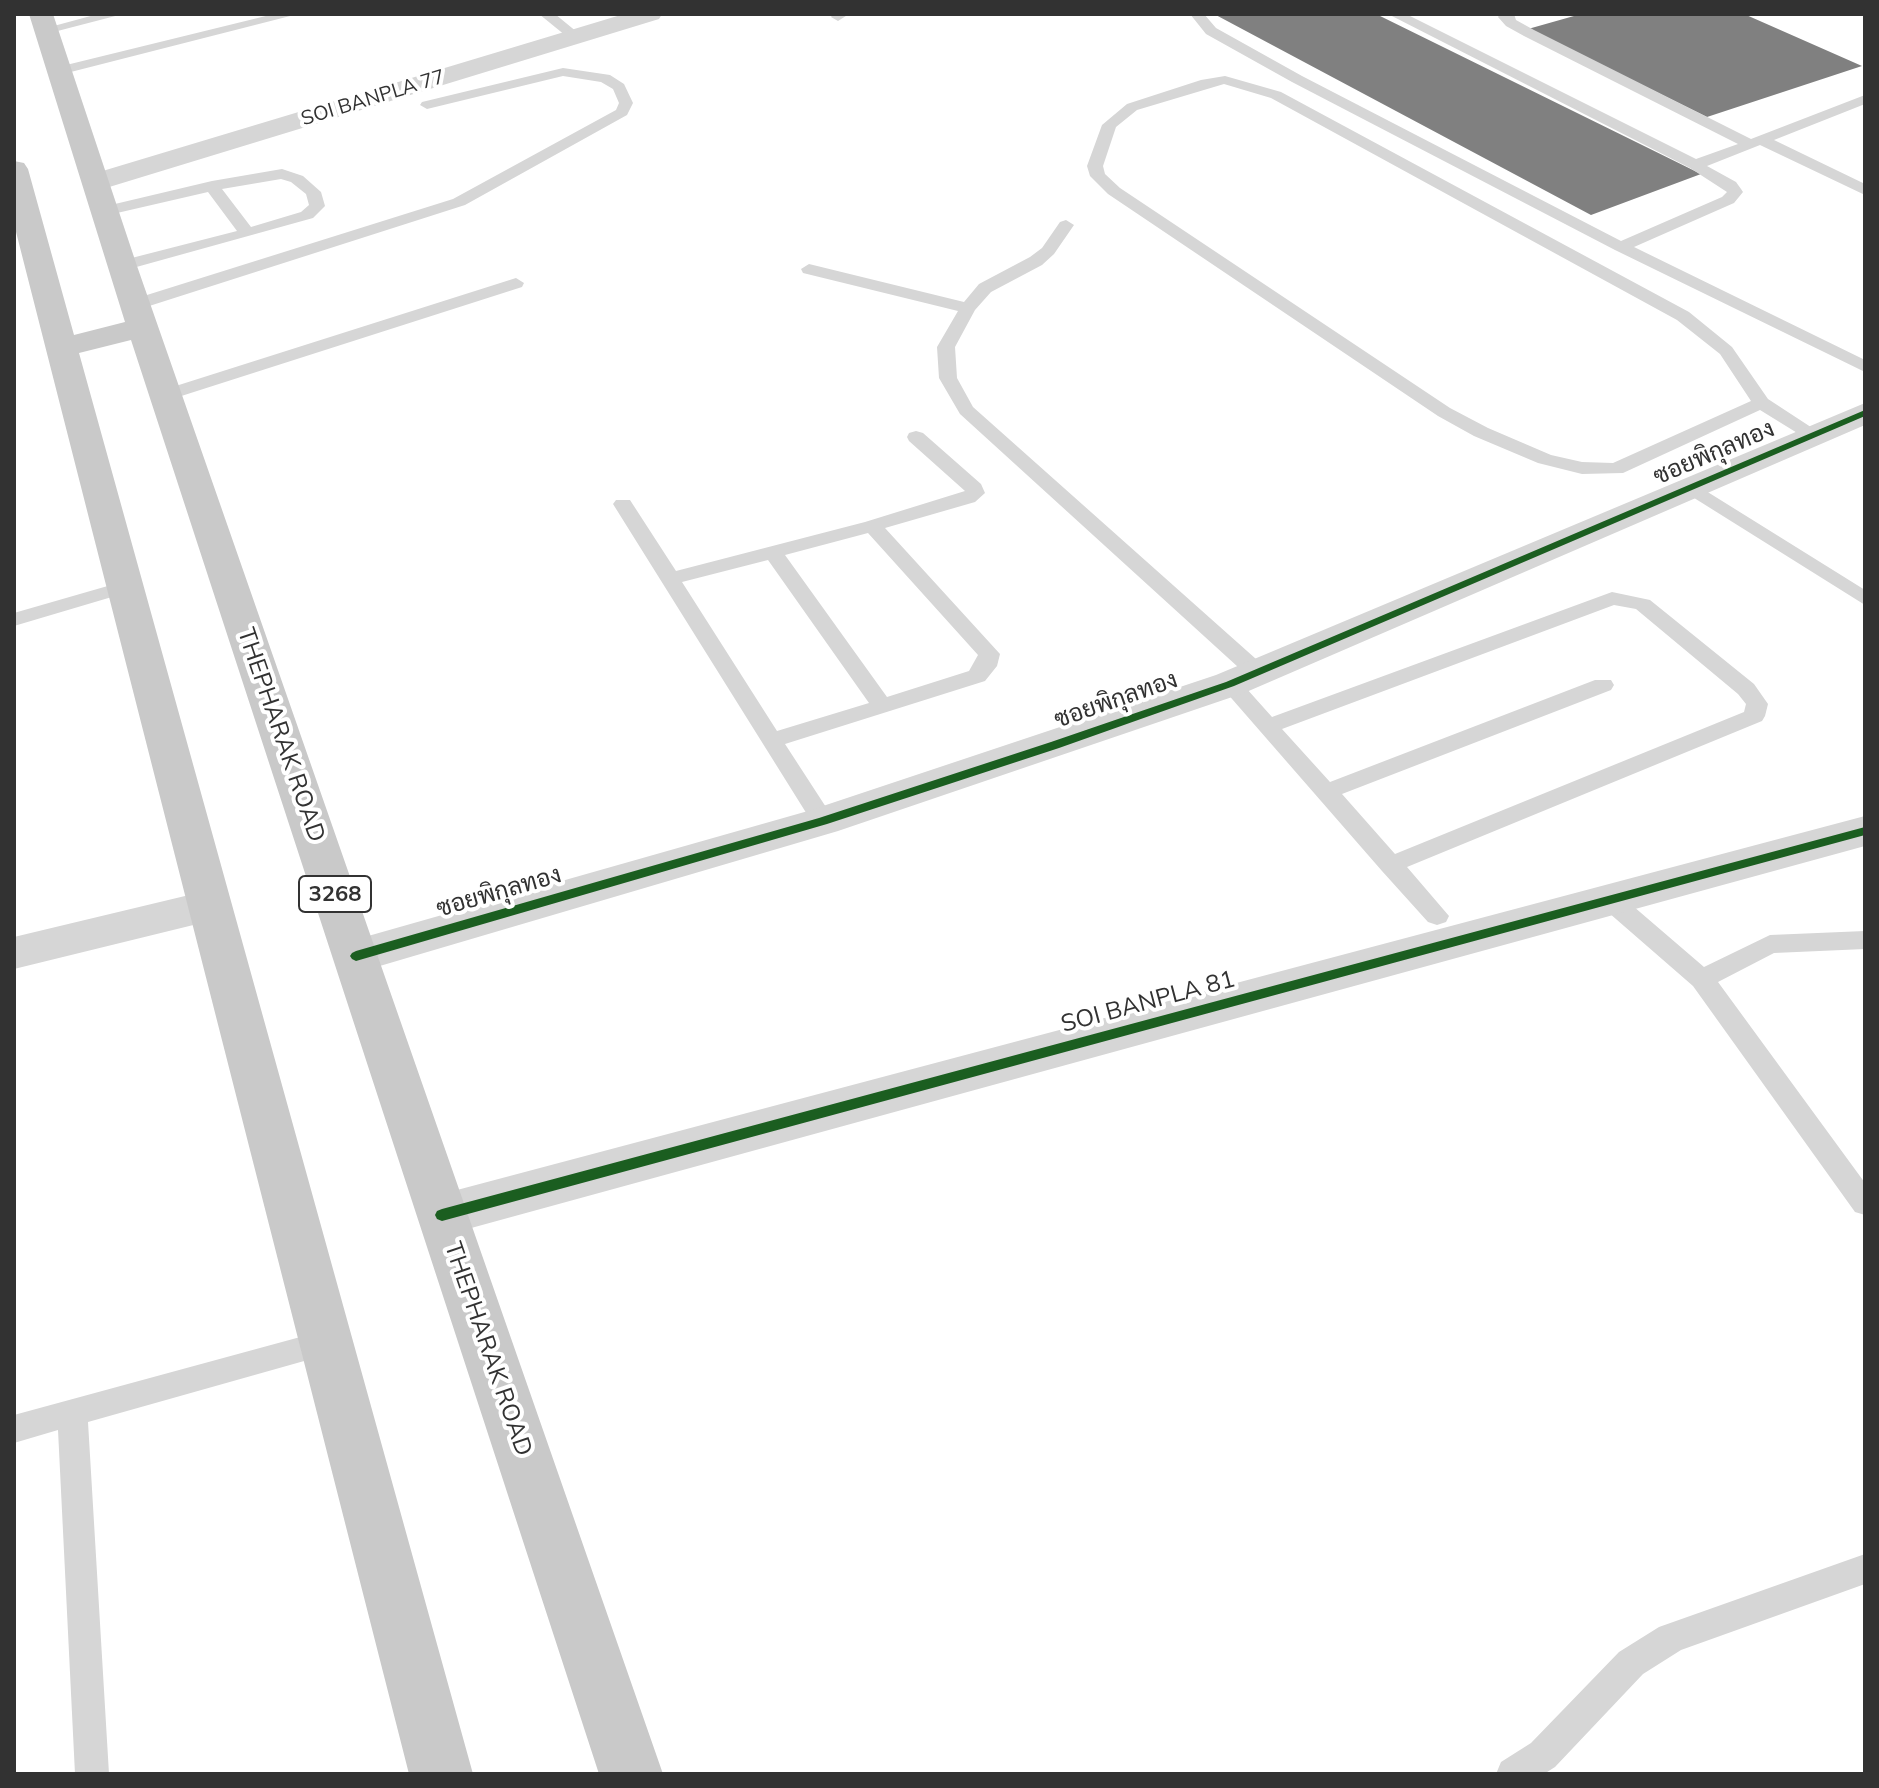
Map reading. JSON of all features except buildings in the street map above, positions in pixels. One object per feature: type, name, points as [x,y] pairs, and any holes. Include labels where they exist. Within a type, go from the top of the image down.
[{"type":"main road","name":"THEPHARAK ROAD","points":[[44,22],[166,395],[631,1774]]},
{"type":"main road","points":[[14,169],[441,1774]]},
{"type":"main road","points":[[62,348],[135,299]]},
{"type":"street","name":"SOI BANPLA 77","points":[[100,196],[650,14]]},
{"type":"street","name":"ซอยพิกุลทอง","points":[[356,956],[823,821],[1055,745],[1243,678],[1865,413]]},
{"type":"street","name":"SOI BANPLA 81","points":[[442,1215],[1865,831]]},
{"type":"street","points":[[14,953],[210,906]]},
{"type":"lane","points":[[59,71],[109,38],[116,14]]},
{"type":"lane","points":[[44,22],[109,38],[291,14]]},
{"type":"lane","points":[[546,14],[576,37]]},
{"type":"lane","points":[[1197,14],[1200,22],[1211,31],[1248,52],[1621,247],[1865,367]]},
{"type":"lane","points":[[1395,14],[1695,165],[1730,185],[1735,192],[1728,200],[1621,247]]},
{"type":"lane","points":[[1507,14],[1505,17],[1511,23],[1529,33],[1755,142],[1865,190]]},
{"type":"lane","points":[[135,299],[459,202],[603,125],[622,112],[626,103],[619,87],[605,78],[563,72],[427,105]]},
{"type":"lane","points":[[1761,403],[1616,469],[1582,468],[1545,459],[1481,432],[1444,412],[1114,191],[1098,176],[1095,166],[1109,125],[1132,107],[1206,83],[1225,80],[1276,95],[1683,316],[1726,351],[1761,403],[1814,435]]},
{"type":"lane","points":[[1695,165],[1865,99]]},
{"type":"lane","points":[[100,196],[212,186],[282,174],[297,179],[313,192],[317,206],[307,215],[247,233],[135,299]]},
{"type":"lane","points":[[212,186],[247,233]]},
{"type":"lane","points":[[1066,225],[1048,251],[985,288],[968,308],[946,347],[948,378],[966,410],[1243,678],[1268,726],[1437,916]]},
{"type":"lane","points":[[809,269],[968,308]]},
{"type":"lane","points":[[166,395],[516,283]]},
{"type":"lane","points":[[670,579],[872,526],[968,498],[975,493],[974,488],[916,437]]},
{"type":"lane","points":[[1690,487],[1865,599]]},
{"type":"lane","points":[[623,504],[823,821]]},
{"type":"lane","points":[[773,740],[977,676],[986,666],[989,654],[872,526]]},
{"type":"lane","points":[[773,553],[883,707]]},
{"type":"lane","points":[[14,620],[125,587]]},
{"type":"lane","points":[[1268,726],[1612,598],[1643,604],[1746,689],[1757,704],[1754,716],[1390,865]]},
{"type":"lane","points":[[1326,792],[1603,685]]},
{"type":"lane","points":[[1610,900],[1702,979],[1865,1204]]},
{"type":"lane","points":[[1702,979],[1770,944],[1865,940]]},
{"type":"lane","points":[[14,1429],[326,1343]]},
{"type":"lane","points":[[72,1413],[92,1774]]},
{"type":"lane","points":[[1513,1774],[1543,1755],[1631,1663],[1671,1638],[1865,1569]]},
{"type":"cycle path","points":[[356,956],[823,821],[1230,684],[1865,413]]},
{"type":"cycle path","points":[[442,1215],[1865,831]]}]
